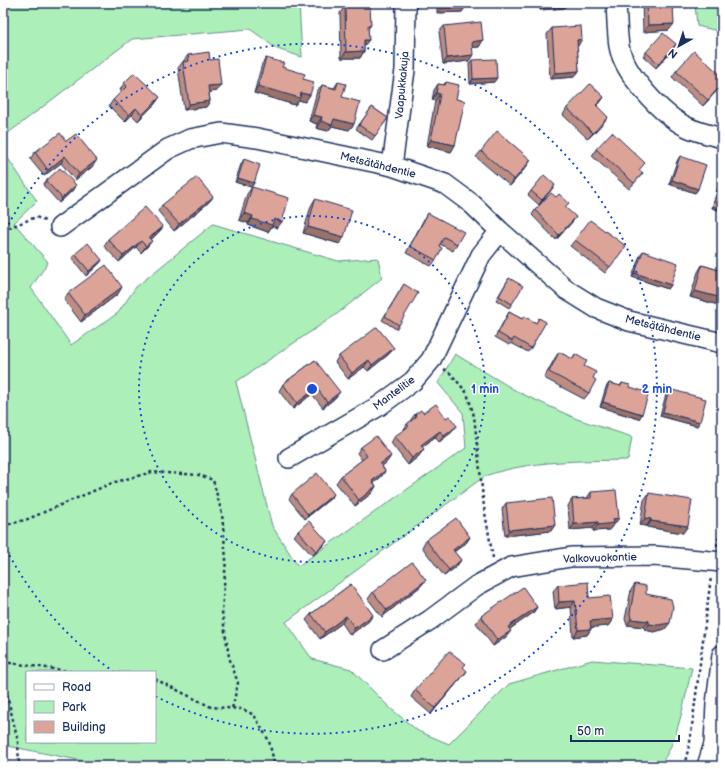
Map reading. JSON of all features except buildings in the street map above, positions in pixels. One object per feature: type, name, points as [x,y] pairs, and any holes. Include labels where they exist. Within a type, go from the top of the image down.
[{"type":"street","name":"Vaapukkakuja","points":[[392,166],[405,70],[406,3]]},
{"type":"street","points":[[616,3],[619,47],[635,80],[671,116],[687,127],[722,138]]},
{"type":"street","name":"Metsätähdentie","points":[[60,227],[168,149],[190,139],[221,133],[257,138],[392,166],[445,184],[472,204],[500,231],[567,290],[596,308],[629,321],[722,342]]},
{"type":"street","name":"Mantelitie","points":[[289,458],[379,406],[413,381],[430,360],[481,255],[500,231]]},
{"type":"street","name":"Valkovuokontie","points":[[383,650],[430,620],[476,586],[511,567],[571,558],[655,556],[718,562]]},
{"type":"street","points":[[707,766],[714,744],[716,704],[722,655]]},
{"type":"street","points":[[714,744],[720,766]]},
{"type":"path","points":[[3,230],[36,217],[60,227]]},
{"type":"path","points":[[430,360],[451,374],[467,393],[474,416],[490,550],[497,575]]},
{"type":"path","points":[[3,526],[28,519],[112,483],[152,472],[199,475],[213,480],[222,514],[226,559],[222,612],[229,657],[238,683],[232,708]]},
{"type":"path","points":[[684,766],[690,742],[718,562],[722,521]]},
{"type":"path","points":[[3,662],[69,671]]},
{"type":"path","points":[[3,677],[16,732],[18,766]]},
{"type":"path","points":[[156,680],[211,707],[242,709],[254,715],[269,741],[275,766]]},
{"type":"green space","points":[[3,3],[299,3],[302,57],[277,49],[250,29],[132,39],[3,137]]},
{"type":"green space","points":[[695,3],[722,3],[722,32],[697,26]]},
{"type":"green space","points":[[3,151],[37,201],[14,223],[48,262],[31,288],[71,345],[118,313],[136,287],[213,224],[338,261],[378,258],[382,278],[337,314],[236,382],[272,526],[298,566],[466,448],[463,413],[438,383],[455,354],[518,392],[577,419],[632,437],[628,460],[555,462],[520,467],[485,476],[286,622],[312,659],[351,669],[390,708],[418,731],[449,744],[509,684],[592,660],[692,668],[676,733],[666,757],[659,766],[108,766],[3,745]]}]
